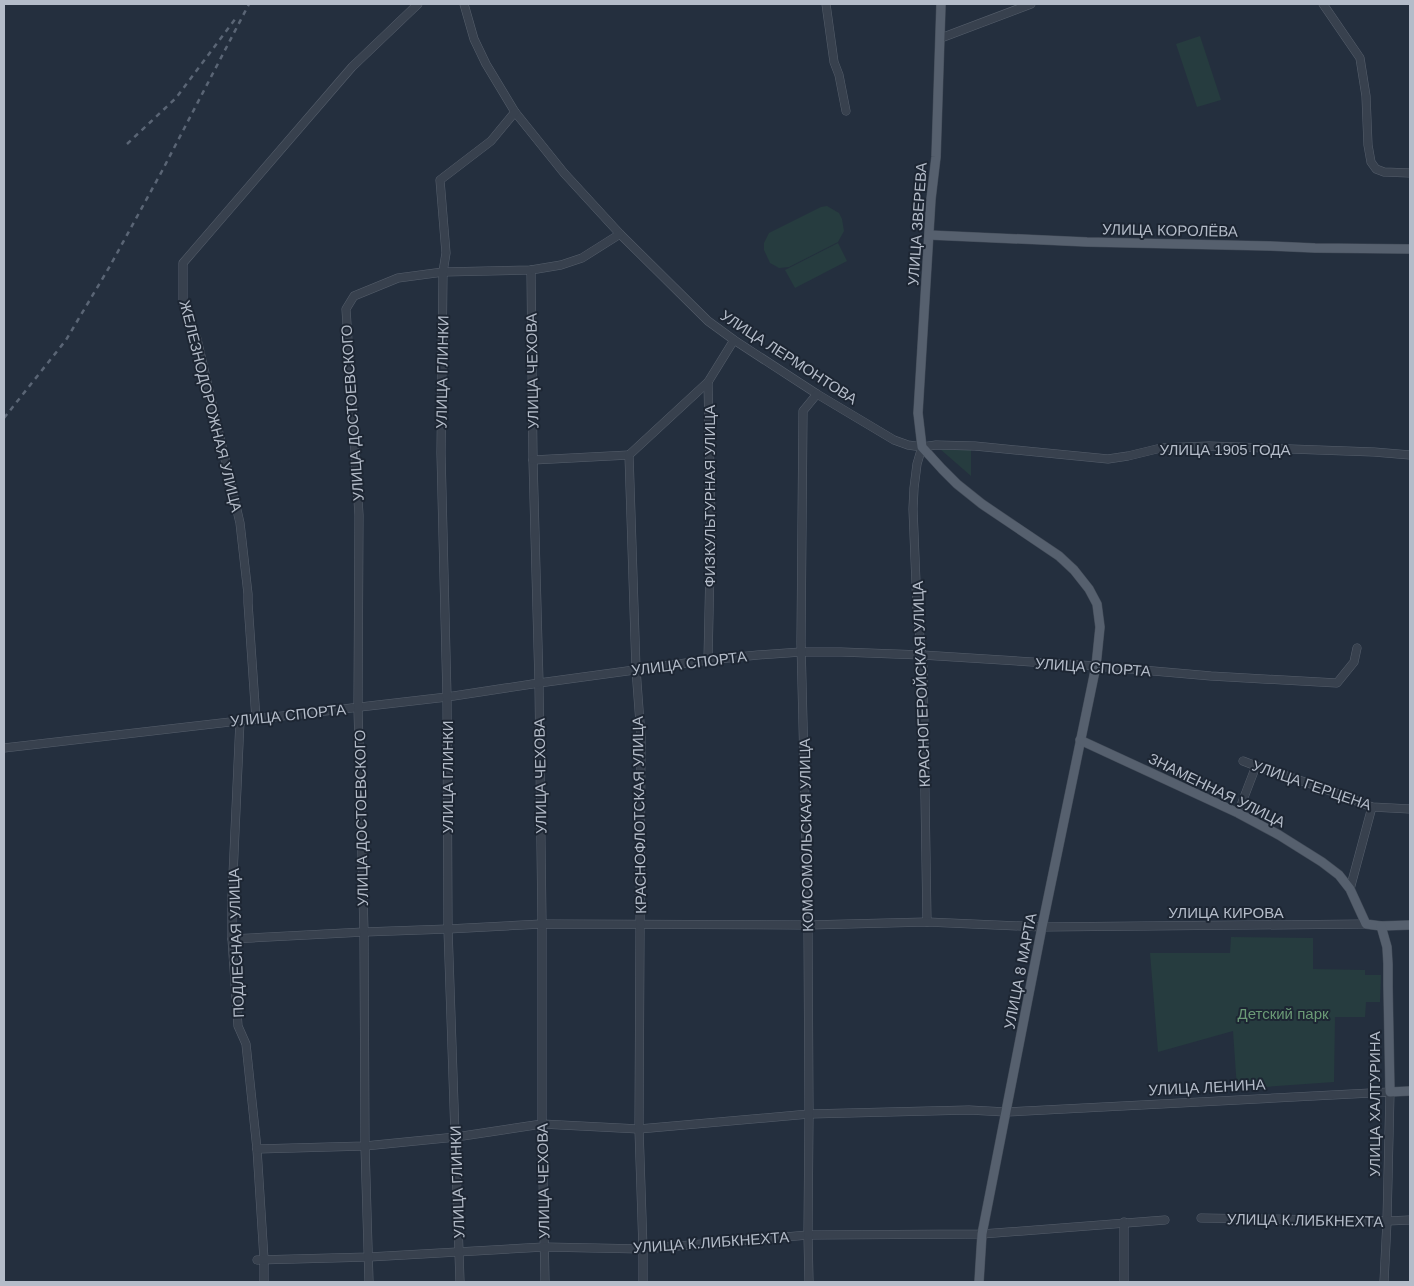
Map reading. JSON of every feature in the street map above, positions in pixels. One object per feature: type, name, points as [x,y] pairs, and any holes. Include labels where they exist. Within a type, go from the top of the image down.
[{"type":"main road","name":"УЛИЦА ЗВЕРЕВА","points":[[922,446],[918,413],[931,199],[936,157],[941,4]]},
{"type":"main road","name":"УЛИЦА КОРОЛЁВА","points":[[929,235],[1087,242],[1410,249]]},
{"type":"main road","points":[[922,446],[957,484],[982,504],[1059,556],[1074,570],[1089,589],[1097,604],[1100,627],[1096,666]]},
{"type":"main road","name":"УЛИЦА 8 МАРТА","points":[[979,1282],[982,1234],[1042,927],[1096,666]]},
{"type":"main road","name":"ЗНАМЕННАЯ УЛИЦА","points":[[1080,740],[1238,813],[1279,835],[1322,862],[1339,875],[1350,889],[1366,924]]},
{"type":"main road","name":"УЛИЦА КИРОВА","points":[[1366,924],[1381,926],[1410,925]]},
{"type":"main road","name":"УЛИЦА ХАЛТУРИНА","points":[[1381,926],[1387,947],[1388,964],[1390,1092]]},
{"type":"main road","name":"УЛИЦА ЛЕНИНА","points":[[1390,1092],[1410,1091]]},
{"type":"street","name":"ЖЕЛЕЗНОДОРОЖНАЯ УЛИЦА","points":[[256,719],[248,594],[240,523],[197,339],[183,302],[183,263],[352,67],[418,4]]},
{"type":"street","name":"УЛИЦА ЛЕРМОНТОВА","points":[[464,4],[474,38],[486,64],[515,112],[564,172],[620,234],[694,308],[734,340],[817,394],[894,440],[908,445],[922,446]]},
{"type":"street","points":[[826,4],[834,62],[839,75],[846,111]]},
{"type":"street","points":[[941,38],[1031,4]]},
{"type":"street","points":[[1323,4],[1360,58],[1366,96],[1368,145],[1371,162],[1376,169],[1384,172],[1410,173]]},
{"type":"street","name":"УЛИЦА ГЛИНКИ","points":[[460,1282],[448,929],[447,697],[441,454],[443,272],[446,253],[440,180],[491,141],[515,112]]},
{"type":"street","points":[[443,272],[531,270],[562,265],[582,258],[620,234]]},
{"type":"street","name":"УЛИЦА ЧЕХОВА","points":[[531,270],[533,460],[539,683],[545,1282]]},
{"type":"street","name":"УЛИЦА ДОСТОЕВСКОГО","points":[[369,1282],[365,1146],[364,932],[358,708],[359,515],[346,309],[354,296],[398,278],[443,272]]},
{"type":"street","points":[[533,460],[629,455],[708,382],[734,340]]},
{"type":"street","name":"ФИЗКУЛЬТУРНАЯ УЛИЦА","points":[[708,382],[711,520],[708,660]]},
{"type":"street","name":"КОМСОМОЛЬСКАЯ УЛИЦА","points":[[809,1282],[808,925],[801,652],[803,411],[817,394]]},
{"type":"street","name":"УЛИЦА 1905 ГОДА","points":[[922,446],[975,446],[1108,459],[1161,448],[1209,446],[1410,455]]},
{"type":"street","name":"КРАСНОГЕРОЙСКАЯ УЛИЦА","points":[[922,446],[916,472],[913,509],[917,608],[922,655],[927,922]]},
{"type":"street","name":"КРАСНОФЛОТСКАЯ УЛИЦА","points":[[629,455],[640,737],[639,1129],[643,1282]]},
{"type":"street","name":"УЛИЦА СПОРТА","points":[[4,748],[358,708],[636,669],[758,655],[841,652],[922,655],[1337,683],[1354,662],[1357,648]]},
{"type":"street","name":"ПОДЛЕСНАЯ УЛИЦА","points":[[240,721],[232,891],[232,939],[238,1026],[246,1044],[257,1149],[260,1259],[264,1282]]},
{"type":"street","name":"УЛИЦА ГЕРЦЕНА","points":[[1243,761],[1372,807],[1410,809]]},
{"type":"street","points":[[1238,813],[1256,766]]},
{"type":"street","points":[[1350,889],[1372,807]]},
{"type":"street","name":"УЛИЦА КИРОВА","points":[[232,939],[542,924],[808,925],[927,922],[1042,927],[1366,924]]},
{"type":"street","name":"УЛИЦА ЛЕНИНА","points":[[257,1149],[365,1146],[456,1137],[542,1124],[639,1129],[810,1114],[969,1110],[1006,1112],[1390,1092]]},
{"type":"street","name":"УЛИЦА ХАЛТУРИНА","points":[[1384,1282],[1390,1092]]},
{"type":"street","name":"УЛИЦА К.ЛИБКНЕХТА","points":[[1201,1218],[1410,1220]]},
{"type":"street","name":"УЛИЦА К.ЛИБКНЕХТА","points":[[260,1259],[369,1257],[544,1247],[643,1249],[808,1236],[982,1234],[1166,1220]]},
{"type":"street","points":[[1124,1222],[1124,1282]]},
{"type":"green space","points":[[1200,36],[1221,100],[1197,107],[1176,44]]},
{"type":"green space","points":[[827,206],[839,213],[842,219],[844,231],[838,242],[789,267],[779,268],[770,263],[764,250],[764,243],[769,233],[821,207]]},
{"type":"green space","points":[[838,243],[847,261],[795,288],[785,270]]},
{"type":"green space","points":[[940,449],[971,450],[971,476]]},
{"type":"green space","name":"Детский парк","points":[[1231,937],[1313,938],[1313,969],[1365,970],[1365,975],[1381,975],[1380,1002],[1366,1002],[1365,1017],[1335,1017],[1334,1082],[1237,1089],[1233,1031],[1158,1052],[1150,953],[1230,953]]},
{"type":"railway","points":[[4,418],[66,340],[110,266],[249,4]]},
{"type":"railway","points":[[127,144],[176,98],[236,18]]}]
